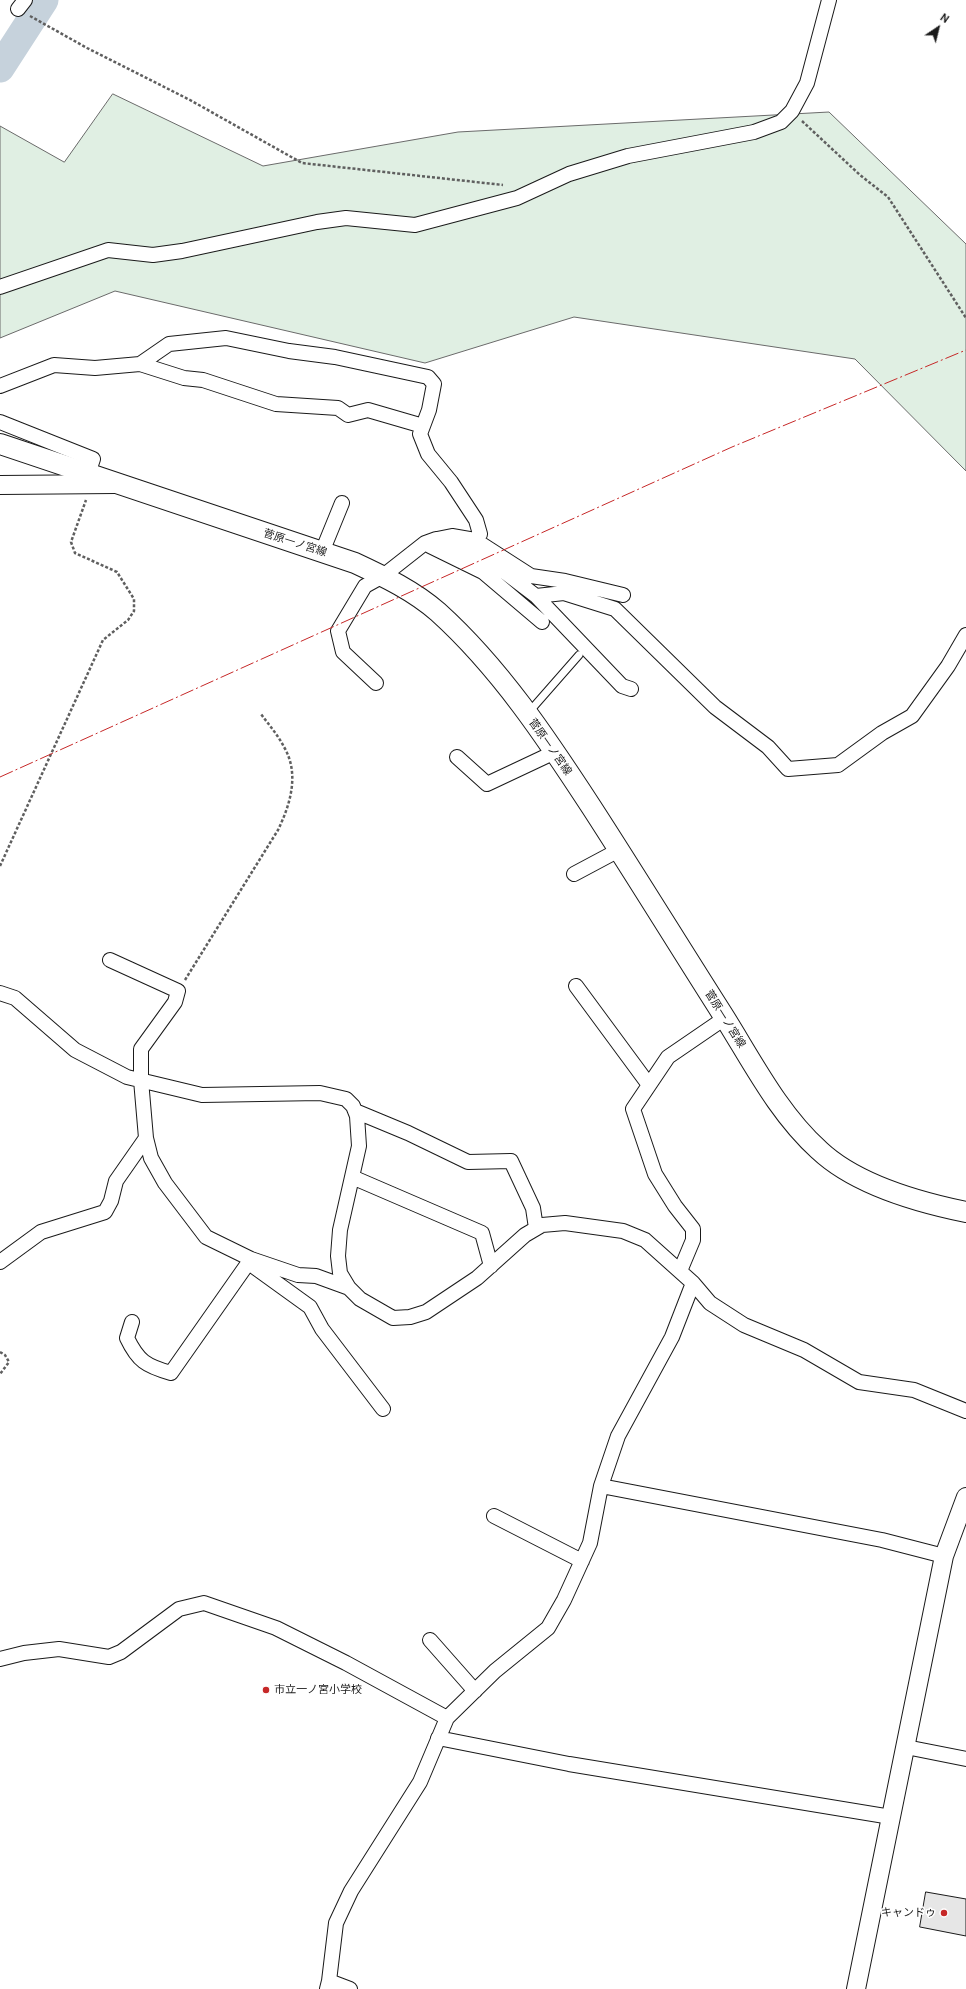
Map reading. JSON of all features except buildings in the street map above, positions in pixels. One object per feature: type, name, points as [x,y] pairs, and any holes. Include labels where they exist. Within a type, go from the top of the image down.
[{"type":"main road","name":"菅原一ノ宮線","points":[[0,444],[89,480],[116,484],[355,564],[406,588],[437,611],[471,644],[528,715],[555,752],[619,850],[777,1103],[819,1151],[859,1178],[926,1204],[966,1212]]},
{"type":"street","points":[[0,287],[108,250],[153,255],[182,251],[316,222],[346,218],[415,224],[518,198],[569,174],[628,156],[754,132],[781,122],[792,111],[807,83],[829,0]]},
{"type":"street","points":[[140,364],[169,344],[226,338],[289,351],[335,356],[428,377],[434,384],[428,410],[420,434],[428,454],[451,482],[476,520],[480,534],[475,540]]},
{"type":"street","points":[[0,386],[54,365],[95,368],[140,364],[184,378],[203,380],[276,404],[338,408],[348,415],[368,410],[423,426]]},
{"type":"street","points":[[0,422],[93,459],[89,480],[0,485]]},
{"type":"street","points":[[322,552],[342,503]]},
{"type":"street","points":[[376,683],[343,652],[338,631],[365,586],[383,576],[430,541],[452,536],[475,540],[531,576],[565,581],[623,595]]},
{"type":"street","points":[[430,541],[490,561],[536,596],[622,686],[631,689]]},
{"type":"street","points":[[430,541],[483,572],[542,622]]},
{"type":"street","points":[[536,596],[564,593],[615,609],[715,707],[768,746],[788,769],[838,765],[882,733],[912,716],[948,666],[966,635]]},
{"type":"street","points":[[457,757],[487,784],[555,752]]},
{"type":"street","points":[[574,874],[619,850]]},
{"type":"street","points":[[110,960],[178,991],[175,1002],[141,1049],[141,1080],[146,1138],[151,1158],[165,1183],[206,1237],[250,1261],[310,1308]]},
{"type":"street","points":[[576,986],[649,1085]]},
{"type":"street","points":[[0,993],[15,998],[75,1050],[127,1077],[202,1095],[320,1093],[346,1100],[357,1116],[359,1146],[340,1230],[338,1256],[340,1273],[349,1288],[371,1307],[393,1318],[410,1317],[426,1312],[477,1278],[525,1235],[542,1225],[565,1223],[623,1231],[645,1240],[693,1283],[710,1303],[744,1325],[804,1350],[859,1382],[914,1390],[966,1411]]},
{"type":"street","points":[[680,1271],[692,1240],[693,1229],[675,1206],[655,1174],[633,1109],[668,1057],[725,1018]]},
{"type":"street","points":[[355,1111],[408,1132],[468,1162],[511,1161],[533,1208],[536,1228]]},
{"type":"street","points":[[0,1262],[41,1232],[105,1212],[111,1201],[116,1181],[146,1138]]},
{"type":"street","points":[[352,1177],[482,1233],[491,1266]]},
{"type":"street","points":[[250,1261],[293,1273],[316,1276],[349,1288]]},
{"type":"street","points":[[132,1322],[127,1338],[135,1355],[155,1369],[170,1373],[250,1261]]},
{"type":"street","points":[[293,1273],[322,1329],[383,1409]]},
{"type":"street","points":[[350,1989],[328,1985],[336,1923],[352,1891],[420,1782],[447,1718],[496,1671],[548,1628],[564,1600],[590,1543],[601,1486],[618,1436],[672,1337],[693,1283]]},
{"type":"street","points":[[601,1486],[874,1539],[944,1556]]},
{"type":"street","points":[[856,1989],[944,1556],[962,1521],[966,1497]]},
{"type":"street","points":[[494,1516],[582,1561]]},
{"type":"street","points":[[0,1659],[24,1653],[59,1649],[109,1657],[121,1652],[180,1609],[204,1603],[276,1628],[346,1663],[447,1718]]},
{"type":"street","points":[[430,1640],[475,1691]]},
{"type":"street","points":[[438,1738],[569,1764],[891,1817]]},
{"type":"street","points":[[906,1747],[966,1759]]},
{"type":"lane","points":[[528,715],[579,655]]},
{"type":"path","points":[[21,5],[87,48],[190,100],[302,162],[505,186]]},
{"type":"path","points":[[792,111],[822,141],[888,197],[966,318]]},
{"type":"path","points":[[0,866],[103,640],[128,620],[134,611],[134,599],[117,572],[75,553],[71,542],[89,480]]},
{"type":"path","points":[[178,991],[278,830],[288,810],[292,791],[291,768],[285,748],[261,714]]},
{"type":"path","points":[[0,1352],[5,1355],[8,1362],[0,1374]]},
{"type":"green space","points":[[113,94],[263,166],[458,132],[829,112],[966,244],[966,471],[855,359],[574,317],[425,363],[115,291],[0,338],[0,126],[64,162]]},
{"type":"waterway","points":[[0,68],[44,0]]},
{"type":"power","points":[[0,777],[732,447],[966,350]]},
{"type":"place","name":"市立一ノ宮小学校","points":[[266,1690]]},
{"type":"place","name":"キャンドゥ","points":[[944,1913]]}]
